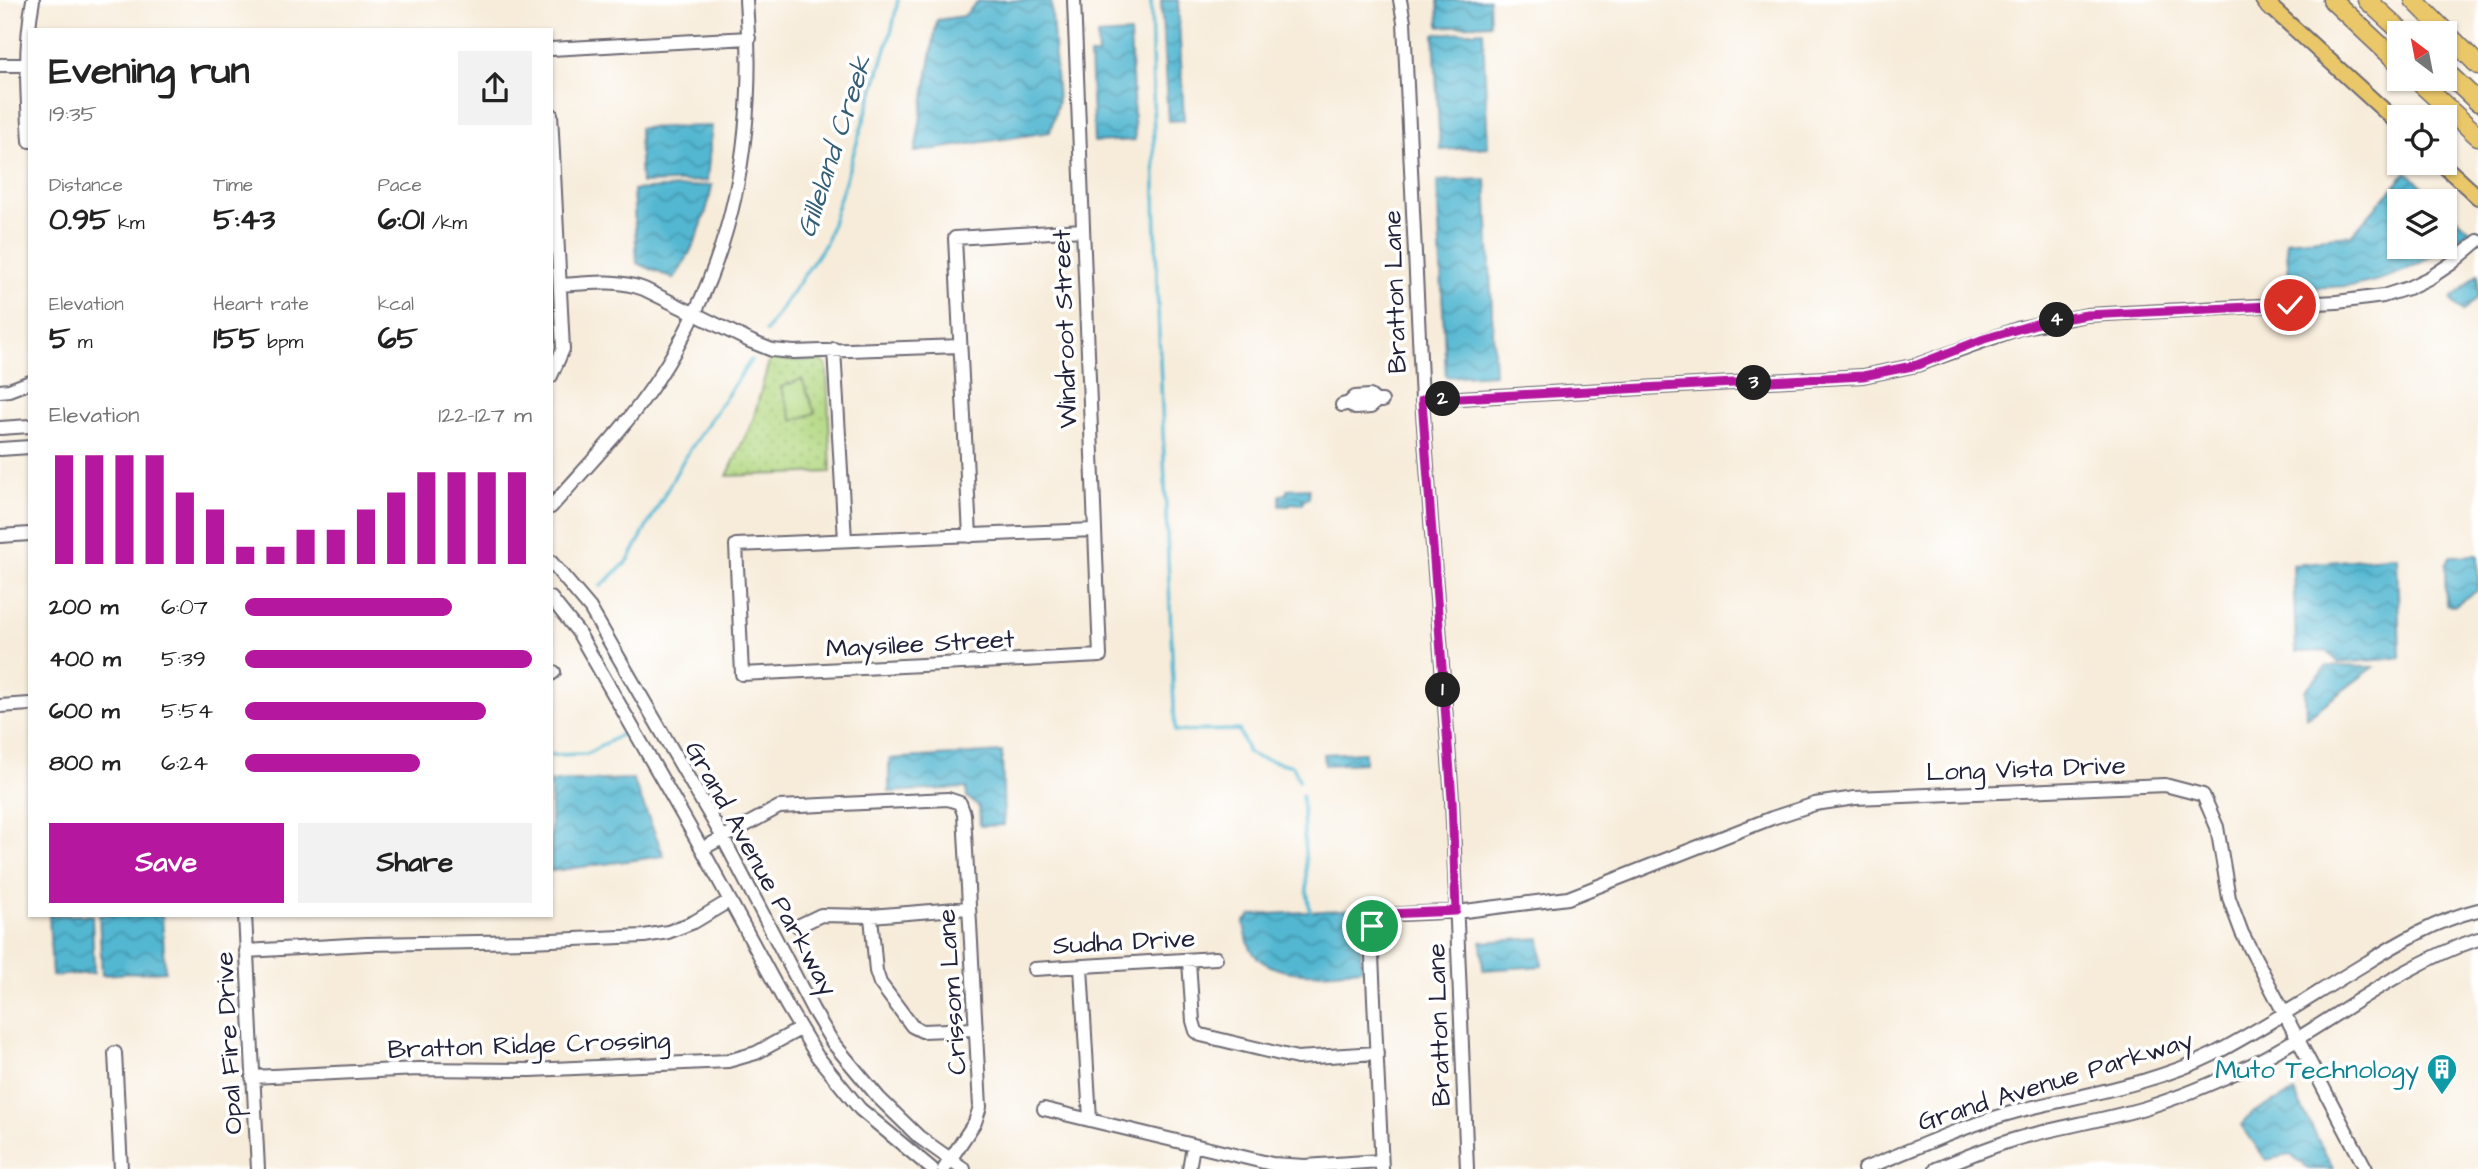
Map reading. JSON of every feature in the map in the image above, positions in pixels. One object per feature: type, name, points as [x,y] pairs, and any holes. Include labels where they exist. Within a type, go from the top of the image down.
[{"type":"highway","points":[[2332,0],[2387,52]]},
{"type":"highway","points":[[2367,0],[2390,21]]},
{"type":"highway","points":[[2414,0],[2478,65]]},
{"type":"highway","points":[[2457,82],[2478,102]]},
{"type":"highway","points":[[2429,91],[2478,136]]},
{"type":"main road","points":[[2266,2],[2387,113]]},
{"type":"main road","points":[[2454,175],[2478,197]]},
{"type":"street","points":[[29,28],[33,0]]},
{"type":"street","points":[[553,505],[630,416],[656,381],[694,313],[714,268],[739,181],[748,120],[749,38],[746,0]]},
{"type":"street","name":"Windroot Street","points":[[1074,0],[1100,656]]},
{"type":"street","name":"Bratton Lane","points":[[1400,0],[1404,22],[1422,400],[1452,799],[1466,1169]]},
{"type":"street","points":[[553,49],[749,38]]},
{"type":"street","points":[[0,65],[28,65]]},
{"type":"street","points":[[553,148],[563,349],[553,372]]},
{"type":"street","points":[[970,536],[955,238],[1082,230]]},
{"type":"street","points":[[1422,400],[1863,376],[1917,365],[2020,328],[2087,315],[2348,302],[2383,296],[2431,277],[2478,241]]},
{"type":"street","points":[[561,285],[610,281],[626,283],[772,350],[793,352],[960,346]]},
{"type":"street","points":[[834,349],[845,540],[1094,530]]},
{"type":"street","points":[[0,391],[28,383]]},
{"type":"street","points":[[1345,404],[1354,397],[1370,396],[1379,401]]},
{"type":"street","points":[[0,428],[28,426]]},
{"type":"street","points":[[0,449],[28,447]]},
{"type":"street","points":[[0,536],[28,534]]},
{"type":"street","name":"Maysilee Street","points":[[845,540],[736,545],[742,674],[1100,656]]},
{"type":"street","name":"Grand Avenue Parkway","points":[[553,564],[590,608],[722,836],[833,1043],[879,1098],[947,1165],[964,1169]]},
{"type":"street","name":"Grand Avenue Parkway","points":[[553,601],[578,632],[702,849],[800,1029],[823,1065],[860,1109],[932,1169]]},
{"type":"street","points":[[0,706],[28,704]]},
{"type":"street","name":"Long Vista Drive","points":[[1456,911],[1569,898],[1772,818],[1815,804],[1867,798],[2165,785],[2203,795],[2217,827],[2229,898],[2242,933],[2366,1169]]},
{"type":"street","name":"Crissom Lane","points":[[722,836],[779,807],[948,799],[960,803],[964,814],[980,1107],[975,1122],[947,1165]]},
{"type":"street","points":[[702,849],[722,836]]},
{"type":"street","points":[[246,951],[366,944],[529,942],[644,936],[668,932],[694,922],[729,901]]},
{"type":"street","points":[[798,926],[821,915],[871,916],[968,908]]},
{"type":"street","points":[[1044,1109],[1272,1164],[1381,1165],[1372,926],[1376,919],[1387,914],[1456,911]]},
{"type":"street","name":"Grand Avenue Parkway","points":[[1864,1169],[1891,1164],[1955,1130],[1983,1121],[2141,1082],[2178,1069],[2213,1054],[2393,946],[2447,921],[2478,911]]},
{"type":"street","points":[[871,916],[876,971],[880,983],[912,1026],[922,1031],[975,1029]]},
{"type":"street","name":"Opal Fire Drive","points":[[245,917],[258,1169]]},
{"type":"street","name":"Grand Avenue Parkway","points":[[1937,1169],[1968,1155],[2017,1139],[2149,1107],[2230,1075],[2299,1039],[2392,979],[2478,939]]},
{"type":"street","name":"Sudha Drive","points":[[1034,969],[1216,958]]},
{"type":"street","points":[[1189,961],[1193,1021],[1196,1031],[1201,1035],[1297,1058],[1377,1053]]},
{"type":"street","points":[[1081,967],[1090,1119]]},
{"type":"street","name":"Bratton Ridge Crossing","points":[[252,1077],[418,1069],[531,1070],[728,1060],[756,1054],[800,1029]]},
{"type":"street","points":[[116,1054],[121,1169]]},
{"type":"street","points":[[1189,1169],[1193,1146]]},
{"type":"green space","points":[[770,358],[789,361],[821,360],[827,366],[831,472],[727,476],[753,420]]},
{"type":"green space","points":[[802,379],[815,413],[793,421],[781,387]]},
{"type":"water","points":[[1051,0],[1058,102],[1050,132],[915,152],[937,20],[964,16],[978,1]]},
{"type":"water","points":[[1161,0],[1178,0],[1184,120],[1168,121]]},
{"type":"water","points":[[1438,0],[1489,0],[1490,24],[1439,27]]},
{"type":"water","points":[[1483,31],[1488,147],[1440,150],[1434,34]]},
{"type":"water","points":[[1130,33],[1135,140],[1094,142],[1090,55],[1098,55],[1097,35]]},
{"type":"water","points":[[712,126],[707,181],[641,183],[639,128]]},
{"type":"water","points":[[2404,175],[2410,175],[2426,189],[2392,189]]},
{"type":"water","points":[[1486,179],[1495,374],[1446,377],[1437,181]]},
{"type":"water","points":[[712,185],[698,234],[674,279],[637,263],[633,190]]},
{"type":"water","points":[[2387,194],[2387,259],[2427,259],[2373,282],[2349,286],[2290,288],[2286,241],[2351,235]]},
{"type":"water","points":[[2457,218],[2470,230],[2457,240]]},
{"type":"water","points":[[2478,274],[2478,297],[2462,312],[2451,299]]},
{"type":"water","points":[[1309,488],[1309,498],[1303,499],[1303,504],[1290,503],[1289,506],[1280,506],[1280,495],[1287,494],[1287,489]]},
{"type":"water","points":[[2478,555],[2478,589],[2454,606],[2446,605],[2445,565],[2451,556]]},
{"type":"water","points":[[2397,556],[2400,658],[2339,663],[2327,651],[2296,652],[2293,565]]},
{"type":"water","points":[[2327,666],[2374,667],[2306,718],[2305,690]]},
{"type":"water","points":[[1002,752],[1004,825],[980,826],[979,807],[967,797],[966,788],[889,792],[889,759]]},
{"type":"water","points":[[1365,752],[1365,763],[1325,765],[1324,754]]},
{"type":"water","points":[[633,779],[664,856],[553,871],[553,782]]},
{"type":"water","points":[[1358,909],[1362,969],[1322,973],[1281,970],[1258,958],[1248,942],[1244,922],[1252,915]]},
{"type":"water","points":[[49,917],[92,917],[94,973],[52,976]]},
{"type":"water","points":[[99,917],[162,917],[165,971],[102,975]]},
{"type":"water","points":[[1540,938],[1542,966],[1483,970],[1481,942]]},
{"type":"water","points":[[2294,1092],[2333,1169],[2308,1169],[2290,1155],[2266,1160],[2241,1125],[2252,1113]]},
{"type":"waterway","name":"Gilleland Creek","points":[[766,331],[826,243],[892,29],[898,0]]},
{"type":"waterway","points":[[1151,0],[1157,284],[1175,731],[1239,730],[1248,753],[1293,766],[1299,780]]},
{"type":"waterway","name":"Gilleland Creek","points":[[601,586],[628,561],[685,457],[751,360]]},
{"type":"waterway","points":[[553,755],[587,754],[622,734]]},
{"type":"waterway","points":[[1302,795],[1310,912]]},
{"type":"place","name":"Muto Technology","points":[[2442,1096]]},
{"type":"route","points":[[1372,926],[1381,915],[1456,911],[1452,799],[1422,400],[1863,376],[1917,365],[2020,328],[2087,315],[2290,305]]}]
